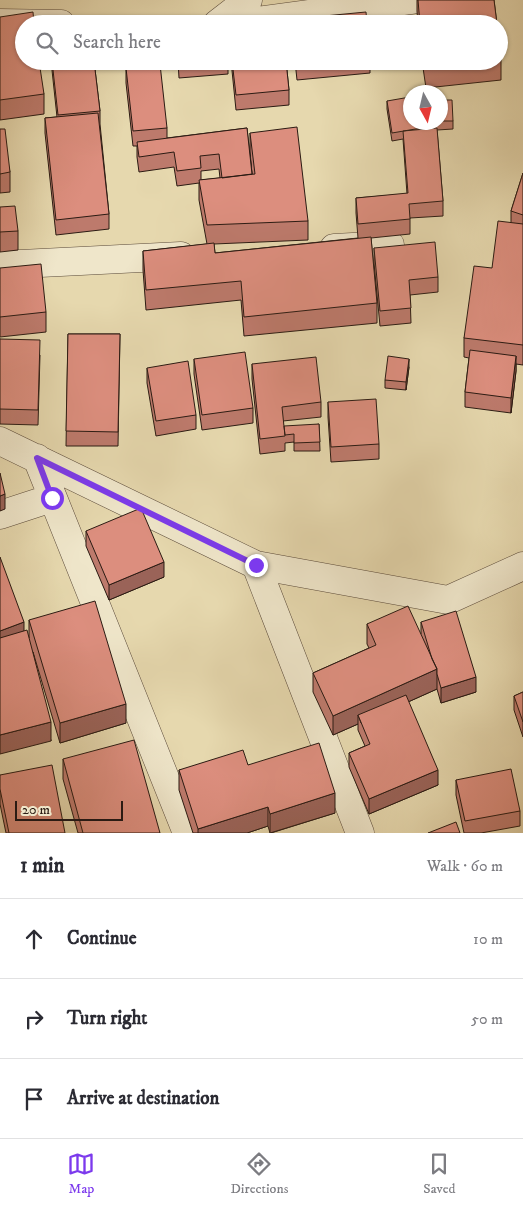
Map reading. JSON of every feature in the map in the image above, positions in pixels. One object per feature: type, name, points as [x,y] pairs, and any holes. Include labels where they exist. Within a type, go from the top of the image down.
[{"type":"street","points":[[229,15],[248,0]]},
{"type":"street","points":[[301,15],[412,0]]},
{"type":"street","points":[[312,249],[390,245]]},
{"type":"street","points":[[0,265],[205,254]]},
{"type":"street","points":[[0,441],[256,565],[448,600],[523,566]]},
{"type":"street","points":[[37,458],[187,833]]},
{"type":"street","points":[[0,515],[52,498]]},
{"type":"street","points":[[256,565],[360,833]]},
{"type":"building","points":[[418,0],[494,0],[496,15],[419,15]]},
{"type":"building","points":[[33,12],[33,15],[15,15],[15,70],[40,70],[44,94],[0,100],[0,17]]},
{"type":"building","points":[[366,12],[366,15],[335,15]]},
{"type":"building","points":[[53,70],[95,70],[100,111],[58,115]]},
{"type":"building","points":[[126,70],[161,70],[167,128],[133,131]]},
{"type":"building","points":[[233,70],[287,70],[289,90],[236,95]]},
{"type":"building","points":[[403,98],[403,130],[410,130],[392,133],[387,101]]},
{"type":"building","points":[[448,100],[452,100],[453,121],[448,121]]},
{"type":"building","points":[[98,113],[109,214],[56,220],[45,118]]},
{"type":"building","points":[[297,127],[308,221],[207,225],[199,180],[255,174],[250,133]]},
{"type":"building","points":[[247,128],[252,174],[222,178],[219,154],[200,156],[201,168],[177,171],[174,152],[139,157],[137,142]]},
{"type":"building","points":[[0,129],[5,129],[10,172],[0,174]]},
{"type":"building","points":[[437,130],[443,201],[409,204],[410,219],[358,224],[356,198],[408,193],[403,131]]},
{"type":"building","points":[[523,173],[523,215],[511,211]]},
{"type":"building","points":[[15,206],[18,231],[0,232],[0,207]]},
{"type":"building","points":[[498,221],[523,224],[523,345],[464,338],[474,266],[492,268]]},
{"type":"building","points":[[371,237],[377,303],[244,317],[241,281],[146,290],[143,251],[214,243],[215,253]]},
{"type":"building","points":[[435,242],[438,277],[409,280],[411,308],[380,311],[374,248]]},
{"type":"building","points":[[41,264],[46,312],[0,317],[0,268]]},
{"type":"building","points":[[68,334],[120,334],[118,432],[66,431]]},
{"type":"building","points":[[0,339],[40,340],[38,410],[0,409]]},
{"type":"building","points":[[470,350],[516,356],[511,398],[465,392]]},
{"type":"building","points":[[245,352],[253,408],[202,415],[194,359]]},
{"type":"building","points":[[388,356],[409,359],[406,382],[385,380]]},
{"type":"building","points":[[316,357],[321,402],[282,407],[285,436],[260,439],[252,364]]},
{"type":"building","points":[[188,361],[196,415],[156,421],[147,368]]},
{"type":"building","points":[[376,399],[379,444],[331,447],[328,402]]},
{"type":"building","points":[[319,424],[320,442],[294,443],[294,434],[285,435],[284,426]]},
{"type":"building","points":[[0,473],[5,494],[0,496]]},
{"type":"building","points":[[141,508],[164,562],[109,585],[86,531]]},
{"type":"building","points":[[0,557],[24,622],[0,631]]},
{"type":"building","points":[[95,601],[126,704],[60,723],[29,620]]},
{"type":"building","points":[[408,606],[437,669],[333,716],[313,673],[376,645],[367,624]]},
{"type":"building","points":[[456,611],[476,677],[441,688],[437,669],[432,659],[421,622]]},
{"type":"building","points":[[27,630],[51,722],[0,735],[0,638]]},
{"type":"building","points":[[523,692],[523,722],[514,696]]},
{"type":"building","points":[[406,695],[438,770],[369,799],[349,753],[370,744],[358,715]]},
{"type":"building","points":[[134,740],[160,833],[83,833],[63,759]]},
{"type":"building","points":[[319,743],[335,793],[270,814],[268,807],[198,829],[179,770],[243,750],[248,765]]},
{"type":"building","points":[[52,765],[65,833],[9,833],[0,789],[0,775]]},
{"type":"building","points":[[511,769],[520,811],[465,821],[456,780]]},
{"type":"building","points":[[456,822],[460,833],[428,833]]},
{"type":"route","points":[[52,498],[37,458],[256,565]]}]
